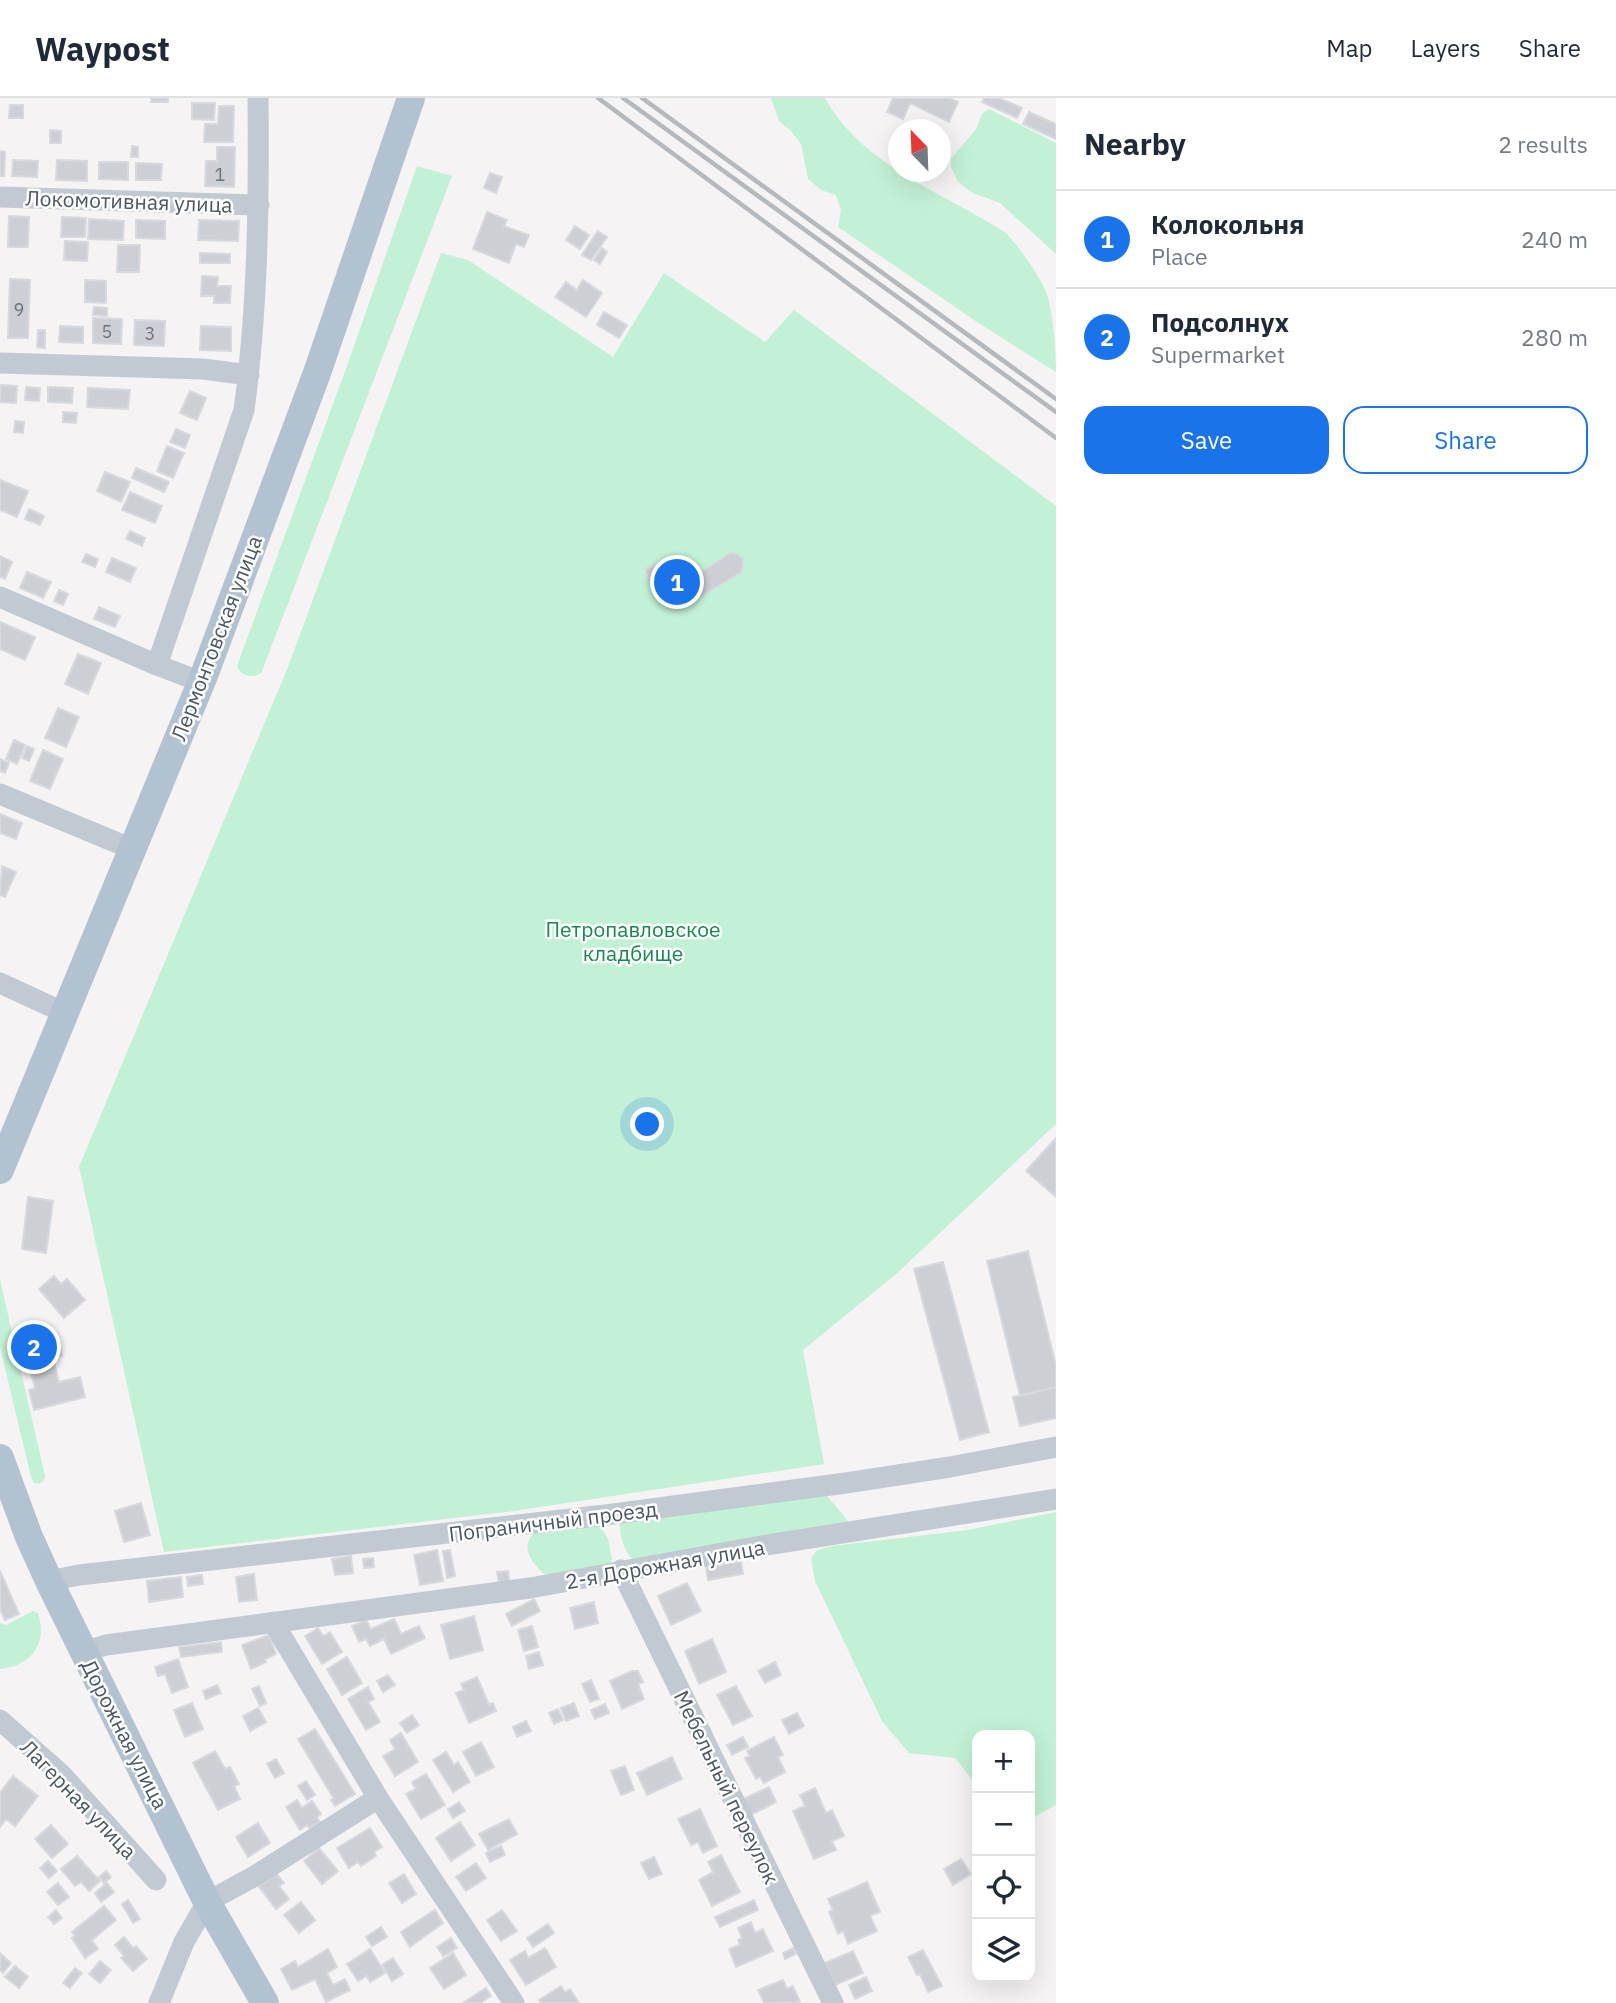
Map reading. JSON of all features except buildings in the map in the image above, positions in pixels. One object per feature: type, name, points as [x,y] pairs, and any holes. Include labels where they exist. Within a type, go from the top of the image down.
[{"type":"main road","name":"Лермонтовская улица","points":[[3,1157],[201,682],[317,373],[411,98]]},
{"type":"main road","name":"Дорожная улица","points":[[0,1458],[29,1537],[83,1652],[207,1902],[265,2003]]},
{"type":"street","points":[[157,665],[244,410],[249,375],[259,205],[258,98]]},
{"type":"street","name":"Локомотивная улица","points":[[0,197],[259,205]]},
{"type":"street","points":[[0,363],[202,369],[249,375]]},
{"type":"street","points":[[0,597],[201,682]]},
{"type":"street","points":[[0,794],[132,849]]},
{"type":"street","points":[[0,983],[65,1013]]},
{"type":"street","name":"Пограничный проезд","points":[[49,1581],[79,1575],[516,1526],[846,1483],[1056,1447]]},
{"type":"street","name":"2-я Дорожная улица","points":[[83,1652],[106,1645],[530,1588],[621,1570],[1056,1499]]},
{"type":"street","name":"Мебельный переулок","points":[[621,1570],[833,2003]]},
{"type":"street","points":[[273,1622],[378,1798],[514,2003]]},
{"type":"street","name":"Лагерная улица","points":[[0,1720],[61,1774],[156,1880]]},
{"type":"street","points":[[159,2003],[184,1942],[207,1902],[253,1877],[378,1798]]},
{"type":"green space","points":[[771,98],[825,98],[841,122],[860,142],[888,164],[888,182],[917,182],[1006,233],[1028,261],[1046,292],[1055,343],[1056,372],[977,322],[838,227],[841,210],[836,195],[821,190],[808,179],[801,144],[779,121]]},
{"type":"green space","points":[[989,109],[1056,143],[1056,254],[1000,203],[973,193],[958,182],[951,167],[951,159],[976,129],[982,114]]},
{"type":"green space","points":[[417,166],[452,176],[262,671],[249,676],[237,666]]},
{"type":"green space","name":"Петропавловское кладбище","points":[[441,253],[468,260],[613,357],[664,273],[765,342],[794,310],[1056,506],[1056,1124],[895,1275],[803,1350],[824,1464],[514,1511],[164,1552],[79,1167],[288,667]]},
{"type":"green space","points":[[0,1280],[45,1476],[44,1481],[39,1484],[34,1483],[31,1477],[0,1347]]},
{"type":"green space","points":[[825,1493],[849,1524],[633,1560],[627,1552],[619,1523]]},
{"type":"green space","points":[[1056,1512],[1056,1805],[1035,1816],[1035,1730],[972,1730],[972,1780],[955,1758],[909,1753],[882,1721],[815,1581],[811,1558],[817,1550],[968,1530]]},
{"type":"green space","points":[[600,1525],[608,1539],[612,1560],[610,1565],[547,1576],[530,1556],[527,1545],[533,1534]]},
{"type":"green space","points":[[33,1611],[38,1613],[41,1624],[39,1644],[28,1658],[11,1667],[0,1669],[0,1623],[6,1625]]},
{"type":"railway","points":[[598,98],[1056,438]]},
{"type":"railway","points":[[623,98],[1056,412]]},
{"type":"railway","points":[[642,98],[1056,399]]},
{"type":"place","name":"Колокольня","points":[[677,582]]},
{"type":"place","name":"Подсолнух","points":[[34,1347]]}]
